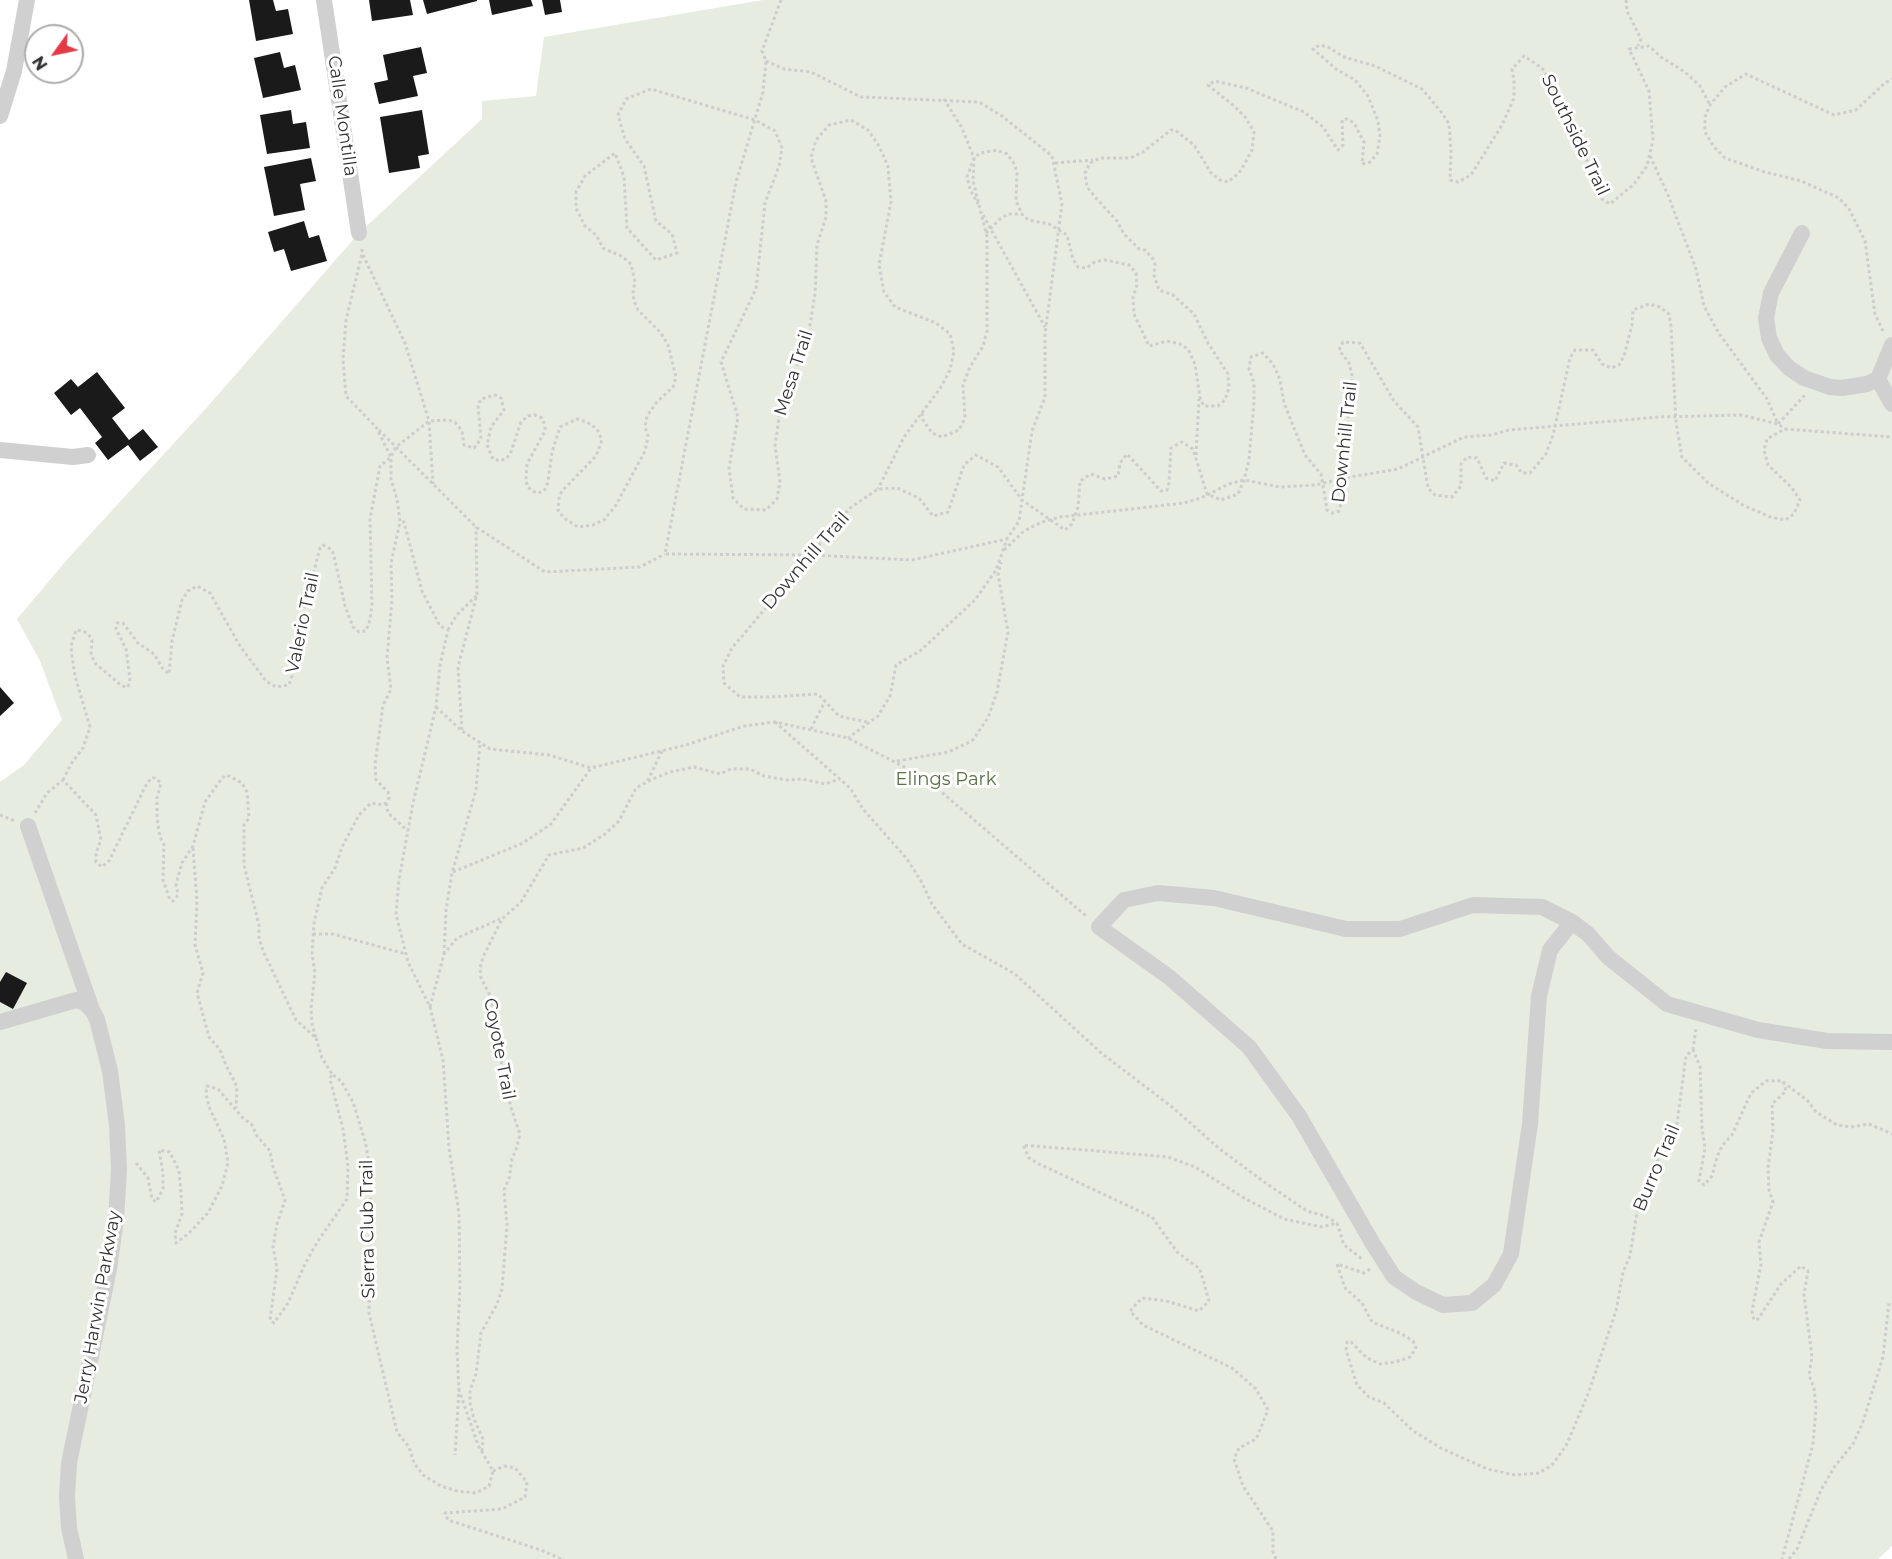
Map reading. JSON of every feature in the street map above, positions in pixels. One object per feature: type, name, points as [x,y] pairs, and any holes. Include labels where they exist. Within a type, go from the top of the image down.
[{"type":"street","points":[[0,116],[14,71],[27,0]]},
{"type":"street","name":"Calle Montilla","points":[[324,0],[359,233]]},
{"type":"street","points":[[1802,233],[1771,293],[1766,318],[1769,338],[1777,355],[1789,368],[1804,378],[1830,387],[1842,388],[1867,384],[1878,379]]},
{"type":"street","points":[[1888,339],[1878,379],[1892,404]]},
{"type":"street","points":[[0,450],[73,458],[88,455]]},
{"type":"street","name":"Jerry Harwin Parkway","points":[[27,826],[97,1019],[110,1071],[118,1144],[119,1170],[114,1236],[69,1463],[67,1497],[69,1528],[76,1559]]},
{"type":"street","points":[[1572,922],[1550,950],[1539,996],[1530,1124],[1511,1254],[1494,1285],[1472,1303],[1443,1305],[1416,1292],[1394,1276],[1299,1116],[1248,1047],[1169,977],[1099,927],[1124,900],[1158,893],[1214,898],[1346,929],[1400,929],[1473,905],[1542,907],[1572,922],[1588,934],[1608,957],[1667,1004],[1758,1030],[1827,1041],[1892,1042]]},
{"type":"street","points":[[0,1022],[76,1000],[85,1003],[92,1010]]},
{"type":"path","points":[[665,554],[736,182],[763,92],[766,61],[762,51],[781,0]]},
{"type":"path","points":[[1626,0],[1627,11],[1641,39],[1638,46],[1649,46],[1661,57],[1685,72],[1700,86],[1710,105]]},
{"type":"path","name":"Southside Trail","points":[[1095,160],[1100,158],[1130,159],[1171,130],[1175,130],[1183,134],[1194,145],[1211,173],[1228,182],[1239,173],[1248,156],[1254,140],[1254,132],[1246,117],[1208,86],[1215,81],[1246,88],[1304,112],[1323,128],[1338,150],[1343,145],[1342,120],[1347,119],[1354,123],[1364,142],[1362,164],[1370,162],[1377,154],[1380,136],[1378,121],[1368,96],[1355,80],[1336,69],[1313,49],[1320,45],[1328,46],[1344,57],[1375,66],[1422,89],[1449,124],[1450,180],[1458,182],[1471,175],[1483,158],[1514,98],[1512,69],[1524,56],[1542,68],[1554,88],[1564,115],[1575,130],[1602,199],[1610,204],[1634,184],[1647,166],[1653,140],[1649,91],[1629,49],[1638,46]]},
{"type":"path","points":[[766,61],[784,69],[811,72],[861,97],[979,102],[1002,116],[1052,156],[1062,204],[1046,329],[1045,397],[1032,431],[1019,521],[1007,539],[996,570],[975,600],[920,651],[896,665],[890,696],[878,716],[848,738]]},
{"type":"path","points":[[1888,339],[1875,314],[1865,241],[1849,208],[1839,198],[1801,181],[1765,172],[1725,158],[1714,147],[1705,132],[1705,117],[1710,105],[1725,87],[1746,74],[1807,100],[1834,115],[1856,110],[1885,82],[1892,79]]},
{"type":"path","name":"Mesa Trail","points":[[429,421],[454,422],[462,431],[464,445],[474,448],[481,439],[478,405],[481,399],[495,395],[501,398],[504,410],[491,427],[487,446],[493,459],[500,461],[507,458],[511,452],[521,422],[528,416],[536,415],[542,418],[545,431],[527,464],[526,477],[527,486],[538,493],[544,491],[548,482],[552,453],[560,427],[578,419],[587,422],[597,429],[602,440],[596,456],[562,491],[558,510],[564,518],[578,526],[593,525],[604,520],[616,504],[645,451],[648,436],[645,428],[647,416],[657,402],[673,387],[676,377],[675,368],[668,345],[661,333],[638,310],[633,293],[635,282],[631,264],[623,257],[603,248],[596,235],[585,226],[576,208],[576,192],[585,176],[615,153],[624,177],[627,228],[656,260],[677,253],[672,234],[656,220],[644,166],[625,139],[618,115],[626,99],[651,89],[754,120],[775,131],[782,147],[779,166],[765,203],[756,290],[722,362],[738,417],[729,468],[733,498],[744,509],[766,510],[777,500],[780,482],[775,446],[780,410],[808,337],[815,294],[817,245],[826,217],[826,201],[812,158],[816,140],[829,125],[851,120],[868,130],[879,146],[888,166],[891,202],[879,265],[884,292],[895,307],[936,323],[950,334],[954,351],[950,370],[922,412]]},
{"type":"path","points":[[922,412],[923,420],[932,433],[942,437],[959,430],[965,418],[963,385],[970,367],[983,346],[987,331],[986,233],[973,181],[974,158],[963,129],[944,99]]},
{"type":"path","points":[[974,158],[980,153],[997,150],[1007,154],[1017,171],[1016,201],[1022,214],[1028,220],[1049,224],[1067,235],[1073,259],[1078,267],[1086,268],[1095,262],[1105,260],[1129,265],[1136,273],[1137,285],[1133,297],[1134,314],[1149,346],[1167,341],[1180,344],[1188,349],[1195,364],[1200,398],[1196,460]]},
{"type":"path","points":[[1650,155],[1696,269],[1704,306],[1718,332],[1767,399],[1778,423],[1785,429],[1892,437]]},
{"type":"path","points":[[1054,163],[1095,160]]},
{"type":"path","points":[[1095,160],[1090,163],[1085,173],[1087,187],[1118,221],[1124,234],[1153,259],[1154,275],[1159,290],[1173,295],[1194,314],[1208,343],[1228,374],[1229,388],[1225,400],[1218,406],[1204,406],[1200,398]]},
{"type":"path","points":[[980,208],[1046,329]]},
{"type":"path","points":[[986,233],[1008,214],[1022,214]]},
{"type":"path","points":[[359,233],[362,254],[405,343],[429,421],[433,484]]},
{"type":"path","points":[[362,254],[346,320],[343,358],[346,396],[476,527],[545,572],[640,567],[665,554],[811,555],[912,561],[1007,539]]},
{"type":"path","name":"Downhill Trail","points":[[1244,480],[1249,460],[1254,402],[1254,384],[1249,369],[1251,357],[1263,353],[1273,364],[1280,381],[1284,403],[1305,455],[1321,474],[1327,510],[1332,513],[1339,511],[1343,496],[1352,375],[1349,363],[1339,350],[1343,342],[1360,343],[1394,400],[1418,427],[1428,488],[1435,495],[1452,497],[1461,486],[1461,464],[1467,457],[1477,458],[1486,478],[1495,481],[1504,463],[1516,465],[1522,473],[1530,473],[1546,454],[1555,426],[1570,358],[1575,350],[1593,350],[1602,364],[1611,368],[1619,365],[1624,356],[1632,325],[1633,310],[1649,304],[1660,307],[1669,314],[1675,417],[1682,457],[1708,483],[1743,505],[1770,516],[1785,520],[1794,514],[1800,500],[1792,488],[1768,465],[1764,450],[1767,439],[1785,429]]},
{"type":"path","points":[[1778,423],[1816,382]]},
{"type":"path","points":[[922,412],[904,437],[878,489],[897,488],[919,498],[933,516],[948,512],[964,465],[976,455],[998,467],[1022,500],[1065,530],[1072,524],[1078,507],[1080,481],[1091,474],[1105,478],[1118,476],[1120,463],[1127,454],[1161,491],[1167,490],[1169,483],[1171,448],[1182,441],[1193,449],[1207,494],[1221,500],[1238,494],[1244,480]]},
{"type":"path","points":[[1004,550],[1024,531],[1050,520],[1075,515],[1184,503],[1244,480],[1280,487],[1323,483],[1398,469],[1464,437],[1555,426],[1675,417],[1742,415],[1778,423]]},
{"type":"path","points":[[408,831],[388,813],[386,804],[389,798],[388,792],[376,780],[375,764],[383,705],[391,689],[387,658],[392,600],[391,563],[400,522],[391,479],[391,458],[396,447],[429,421]]},
{"type":"path","points":[[376,427],[391,458]]},
{"type":"path","name":"Valerio Trail","points":[[63,780],[83,748],[90,728],[75,676],[72,656],[71,645],[76,630],[88,634],[92,640],[91,655],[96,664],[122,686],[128,687],[130,679],[126,649],[116,629],[117,623],[123,623],[138,643],[154,654],[169,674],[172,641],[182,600],[188,591],[196,586],[210,593],[240,646],[266,681],[276,687],[289,685],[292,675],[291,660],[309,587],[323,544],[332,550],[352,627],[359,632],[366,631],[372,605],[370,519],[380,466],[391,458]]},
{"type":"path","name":"Downhill Trail","points":[[867,723],[839,716],[818,694],[740,697],[724,684],[723,666],[732,648],[850,508],[878,489]]},
{"type":"path","points":[[400,522],[404,522],[422,591],[440,626],[448,630]]},
{"type":"path","points":[[462,731],[458,667],[477,594],[476,527]]},
{"type":"path","points":[[896,761],[948,752],[972,741],[988,718],[997,692],[1008,632],[998,574],[1007,539]]},
{"type":"path","points":[[455,1455],[459,1390],[457,1350],[460,1287],[459,1214],[449,1148],[443,1059],[430,1007],[408,962],[396,914],[399,879],[436,707],[440,665],[448,630],[456,616],[477,594]]},
{"type":"path","points":[[810,730],[825,701]]},
{"type":"path","points":[[436,707],[462,731],[490,749],[549,755],[591,768],[662,751],[744,726],[775,722],[848,738],[924,777],[1099,927]]},
{"type":"path","points":[[775,722],[850,788],[868,815],[907,859],[932,904],[962,944],[1015,974],[1100,1052],[1172,1107],[1221,1150],[1307,1211],[1325,1216],[1337,1223]]},
{"type":"path","points":[[430,1007],[444,954],[446,910],[452,873],[476,790],[480,743]]},
{"type":"path","name":"Coyote Trail","points":[[482,1452],[483,1440],[474,1419],[470,1390],[476,1374],[481,1333],[497,1304],[502,1289],[507,1226],[504,1190],[520,1134],[510,1105],[507,1078],[501,1067],[502,1055],[498,1038],[492,1026],[492,999],[481,978],[480,968],[502,919],[521,902],[549,855],[583,848],[605,834],[619,821],[636,788],[647,782],[662,751]]},
{"type":"path","points":[[647,782],[670,772],[694,767],[720,774],[731,769],[750,769],[764,776],[787,780],[812,780],[825,784],[840,779]]},
{"type":"path","points":[[452,873],[523,843],[551,824],[591,768]]},
{"type":"path","points":[[27,826],[47,793],[63,780],[96,815],[101,840],[96,853],[96,862],[102,867],[109,861],[152,777],[155,778],[161,783],[157,798],[157,818],[160,837],[164,845],[163,880],[170,900],[174,901],[182,863],[193,846],[205,802],[222,778],[227,775],[233,776],[242,783],[247,792],[249,818],[244,825],[244,865],[264,953],[296,1020],[316,1038]]},
{"type":"path","points":[[332,1074],[322,1058],[312,1024],[311,1009],[315,973],[312,955],[314,923],[322,888],[335,867],[342,847],[359,814],[372,803],[386,804]]},
{"type":"path","points":[[193,846],[197,901],[195,945],[203,973],[197,993],[210,1037],[220,1050],[237,1087],[236,1110]]},
{"type":"path","points":[[444,954],[457,938],[502,919]]},
{"type":"path","points":[[313,934],[333,934],[406,954]]},
{"type":"path","points":[[1693,1050],[1697,1013]]},
{"type":"path","name":"Burro Trail","points":[[1337,1223],[1344,1245],[1364,1260],[1370,1269],[1364,1273],[1337,1264],[1345,1288],[1362,1303],[1372,1322],[1402,1334],[1413,1341],[1416,1348],[1410,1357],[1380,1364],[1367,1358],[1351,1342],[1347,1342],[1346,1350],[1357,1385],[1369,1397],[1384,1403],[1413,1431],[1441,1448],[1487,1469],[1515,1475],[1539,1473],[1552,1465],[1566,1446],[1588,1394],[1616,1311],[1623,1272],[1630,1256],[1637,1212],[1655,1164],[1676,1131],[1686,1056],[1693,1050],[1700,1066],[1705,1148],[1699,1181],[1704,1185],[1712,1176],[1722,1146],[1732,1135],[1751,1093],[1766,1082],[1783,1082]]},
{"type":"path","name":"Sierra Club Trail","points":[[118,1144],[148,1178],[152,1199],[156,1202],[163,1189],[159,1150],[170,1152],[179,1171],[181,1193],[182,1214],[175,1233],[176,1243],[208,1213],[222,1186],[228,1163],[224,1139],[209,1107],[207,1086],[218,1089],[252,1125],[257,1136],[270,1151],[273,1167],[285,1200],[277,1224],[273,1247],[277,1269],[270,1320],[274,1323],[288,1303],[318,1241],[347,1199],[348,1166],[343,1129],[330,1080],[332,1074],[341,1081],[353,1102],[365,1141],[371,1173],[369,1313],[397,1432],[409,1447],[414,1463],[423,1475],[441,1486],[457,1491],[477,1493],[489,1486],[493,1470]]},
{"type":"path","points":[[1783,1082],[1808,1101],[1816,1112],[1837,1125],[1851,1127],[1869,1124],[1892,1134]]},
{"type":"path","points":[[1782,1559],[1813,1444],[1816,1408],[1814,1388],[1809,1375],[1812,1358],[1804,1294],[1808,1271],[1801,1266],[1781,1284],[1758,1320],[1754,1320],[1752,1311],[1761,1264],[1759,1242],[1773,1202],[1769,1190],[1768,1168],[1773,1130],[1772,1104],[1786,1091],[1783,1082]]},
{"type":"path","points":[[1276,1559],[1273,1552],[1273,1531],[1243,1486],[1234,1459],[1239,1448],[1256,1439],[1268,1410],[1256,1389],[1232,1368],[1143,1325],[1130,1311],[1143,1298],[1166,1301],[1199,1311],[1209,1301],[1200,1269],[1177,1252],[1152,1217],[1037,1163],[1029,1158],[1023,1145],[1168,1157],[1195,1167],[1244,1198],[1284,1219],[1322,1227],[1337,1223]]},
{"type":"path","points":[[1789,1559],[1797,1549],[1821,1490],[1835,1466],[1853,1444],[1863,1422],[1883,1357],[1889,1303],[1892,1303]]},
{"type":"path","points":[[459,1390],[477,1445],[493,1470],[504,1466],[515,1468],[527,1482],[525,1497],[501,1509],[445,1513],[448,1520],[541,1550],[561,1559]]},
{"type":"green space","name":"Elings Park","points":[[763,0],[1892,0],[1892,1546],[1878,1559],[0,1559],[0,782],[24,765],[62,720],[40,661],[17,619],[71,555],[209,405],[359,233],[482,119],[482,101],[536,96],[544,37]]},
{"type":"building","points":[[249,0],[273,0],[276,11],[288,9],[293,34],[256,41]]},
{"type":"building","points":[[369,0],[410,0],[413,15],[372,21]]},
{"type":"building","points":[[423,0],[477,0],[477,1],[427,14]]},
{"type":"building","points":[[489,0],[531,0],[533,6],[492,15]]},
{"type":"building","points":[[542,0],[560,0],[562,12],[545,15]]},
{"type":"building","points":[[421,47],[427,73],[413,76],[418,96],[379,104],[374,83],[388,80],[383,55]]},
{"type":"building","points":[[280,52],[284,68],[295,65],[301,90],[263,98],[254,58]]},
{"type":"building","points":[[291,110],[293,124],[306,122],[310,148],[267,154],[260,115]]},
{"type":"building","points":[[422,110],[429,154],[418,156],[420,168],[389,173],[380,117]]},
{"type":"building","points":[[311,158],[316,181],[300,184],[305,210],[274,216],[264,167]]},
{"type":"building","points":[[304,221],[309,238],[319,235],[327,261],[291,271],[284,249],[274,252],[268,232]]},
{"type":"building","points":[[97,372],[125,408],[112,418],[129,440],[143,429],[158,447],[140,461],[128,445],[108,460],[95,443],[102,437],[80,408],[71,415],[54,393],[71,379],[78,387]]},
{"type":"building","points":[[0,687],[14,703],[0,716]]},
{"type":"building","points":[[6,972],[27,983],[13,1009],[0,1002],[0,982]]}]
